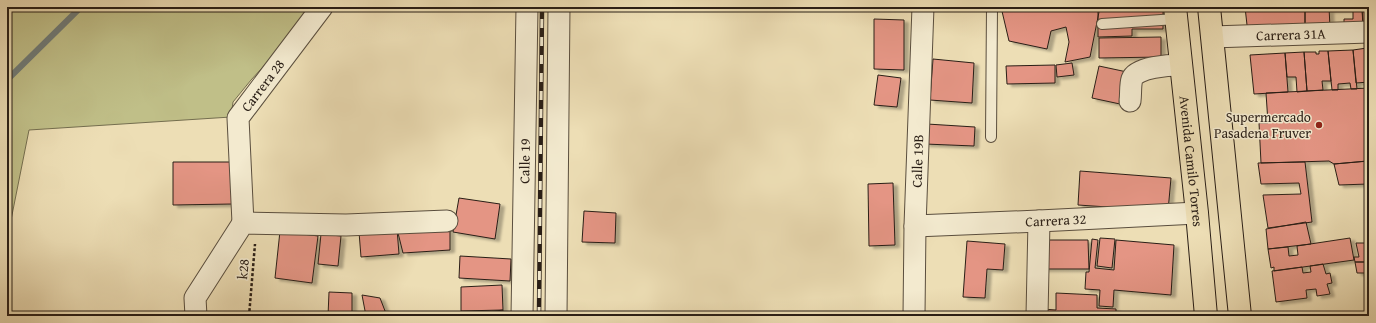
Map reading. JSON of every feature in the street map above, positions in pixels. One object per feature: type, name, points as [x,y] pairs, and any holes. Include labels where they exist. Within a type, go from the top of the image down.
[{"type":"main road","points":[[1209,7],[1240,316]]},
{"type":"main road","name":"Avenida Camilo Torres","points":[[1176,13],[1206,316]]},
{"type":"street","name":"Carrera 28","points":[[250,223],[238,118],[322,7]]},
{"type":"street","name":"Calle 19","points":[[522,316],[527,7]]},
{"type":"street","points":[[556,316],[559,7]]},
{"type":"street","name":"Calle 19B","points":[[914,316],[915,226],[922,7]]},
{"type":"street","name":"Carrera 31A","points":[[1212,37],[1369,32]]},
{"type":"street","points":[[1130,101],[1132,80],[1135,74],[1149,69],[1181,64]]},
{"type":"street","name":"Carrera 32","points":[[915,226],[1038,222],[1197,213]]},
{"type":"street","points":[[196,316],[196,298],[250,223],[346,225],[447,222]]},
{"type":"street","points":[[1037,316],[1038,222]]},
{"type":"lane","points":[[991,137],[992,7]]},
{"type":"lane","points":[[1102,24],[1176,13]]},
{"type":"path","name":"k28","points":[[248,316],[250,223]]},
{"type":"shaded area","points":[[7,7],[312,7],[293,34],[233,102],[231,117],[29,130],[11,220],[7,225]]},
{"type":"building","points":[[1001,7],[1100,7],[1090,57],[1065,62],[1069,42],[1066,27],[1051,31],[1047,49],[1009,41]]},
{"type":"building","points":[[1098,7],[1163,7],[1163,29],[1132,29],[1132,36],[1098,37]]},
{"type":"building","points":[[1245,7],[1305,7],[1305,26],[1255,32],[1247,25]]},
{"type":"building","points":[[1305,7],[1329,7],[1330,28],[1305,26]]},
{"type":"building","points":[[1329,7],[1362,7],[1363,24],[1344,25],[1344,19],[1353,19],[1353,9],[1330,10]]},
{"type":"building","points":[[1362,9],[1369,9],[1369,27],[1363,27]]},
{"type":"building","points":[[874,19],[904,20],[904,70],[874,69]]},
{"type":"building","points":[[1161,37],[1161,57],[1099,58],[1099,38]]},
{"type":"building","points":[[1369,48],[1369,82],[1356,83],[1353,50]]},
{"type":"building","points":[[1353,50],[1357,89],[1351,89],[1350,83],[1338,84],[1338,90],[1332,90],[1328,51]]},
{"type":"building","points":[[1319,51],[1328,51],[1331,81],[1322,81],[1323,90],[1307,91],[1304,52],[1316,52],[1316,54],[1319,54]]},
{"type":"building","points":[[1304,52],[1307,91],[1297,92],[1296,77],[1287,77],[1285,53]]},
{"type":"building","points":[[1285,53],[1288,92],[1254,94],[1250,55]]},
{"type":"building","points":[[933,59],[974,63],[972,103],[930,100]]},
{"type":"building","points":[[1072,63],[1074,75],[1057,77],[1056,65]]},
{"type":"building","points":[[1055,65],[1055,83],[1007,84],[1006,66]]},
{"type":"building","points":[[1099,66],[1127,72],[1120,104],[1092,98]]},
{"type":"building","points":[[878,75],[901,78],[897,107],[874,105]]},
{"type":"building","points":[[1369,88],[1369,161],[1334,164],[1329,161],[1261,163],[1259,123],[1268,123],[1266,93]]},
{"type":"building","points":[[927,124],[975,127],[974,146],[925,144]]},
{"type":"building","points":[[1367,161],[1368,184],[1339,185],[1334,164]]},
{"type":"building","points":[[173,162],[231,162],[232,204],[173,205]]},
{"type":"building","points":[[1305,162],[1312,222],[1268,228],[1263,195],[1301,194],[1299,183],[1261,184],[1258,163]]},
{"type":"building","points":[[1080,171],[1171,178],[1168,211],[1078,205]]},
{"type":"building","points":[[893,183],[895,245],[869,246],[868,184]]},
{"type":"building","points":[[459,198],[500,204],[495,239],[453,232]]},
{"type":"building","points":[[584,211],[616,213],[615,243],[582,242]]},
{"type":"building","points":[[1306,222],[1311,244],[1268,249],[1266,229]]},
{"type":"building","points":[[450,228],[450,250],[403,253],[397,229]]},
{"type":"building","points":[[397,229],[399,254],[361,257],[359,232]]},
{"type":"building","points":[[280,231],[318,236],[312,283],[275,278]]},
{"type":"building","points":[[321,234],[341,236],[338,266],[318,264]]},
{"type":"building","points":[[1100,238],[1115,239],[1112,268],[1097,266]]},
{"type":"building","points":[[1350,238],[1354,260],[1274,271],[1274,267],[1271,268],[1268,249],[1288,247],[1289,256],[1298,255],[1297,246]]},
{"type":"building","points":[[1092,239],[1098,240],[1095,268],[1114,270],[1116,240],[1174,245],[1171,295],[1114,290],[1113,307],[1099,306],[1100,290],[1085,289],[1086,272],[1089,272]]},
{"type":"building","points":[[1043,240],[1088,240],[1089,269],[1043,269]]},
{"type":"building","points":[[967,241],[1005,244],[1003,270],[987,269],[985,298],[963,297]]},
{"type":"building","points":[[1356,243],[1369,243],[1369,262],[1355,262],[1354,257],[1359,257]]},
{"type":"building","points":[[460,256],[511,259],[510,281],[459,278]]},
{"type":"building","points":[[1355,262],[1369,262],[1369,282],[1367,282],[1365,273],[1357,273]]},
{"type":"building","points":[[1323,264],[1326,274],[1330,273],[1332,283],[1327,284],[1330,294],[1317,296],[1316,289],[1306,290],[1307,298],[1276,302],[1272,271],[1302,267],[1303,273],[1311,272],[1310,266]]},
{"type":"building","points":[[502,285],[503,310],[461,311],[461,287]]},
{"type":"building","points":[[329,292],[352,293],[352,316],[328,316]]},
{"type":"building","points":[[1056,293],[1097,295],[1097,308],[1116,309],[1116,316],[1042,316],[1042,309],[1056,310]]},
{"type":"building","points":[[362,295],[380,298],[387,316],[366,316]]},
{"type":"building","points":[[503,310],[503,316],[459,316]]},
{"type":"waterway","points":[[7,80],[81,7]]},
{"type":"railway","points":[[539,316],[542,7]]},
{"type":"place","name":"Supermercado Pasadena Fruver","points":[[1319,125]]}]
